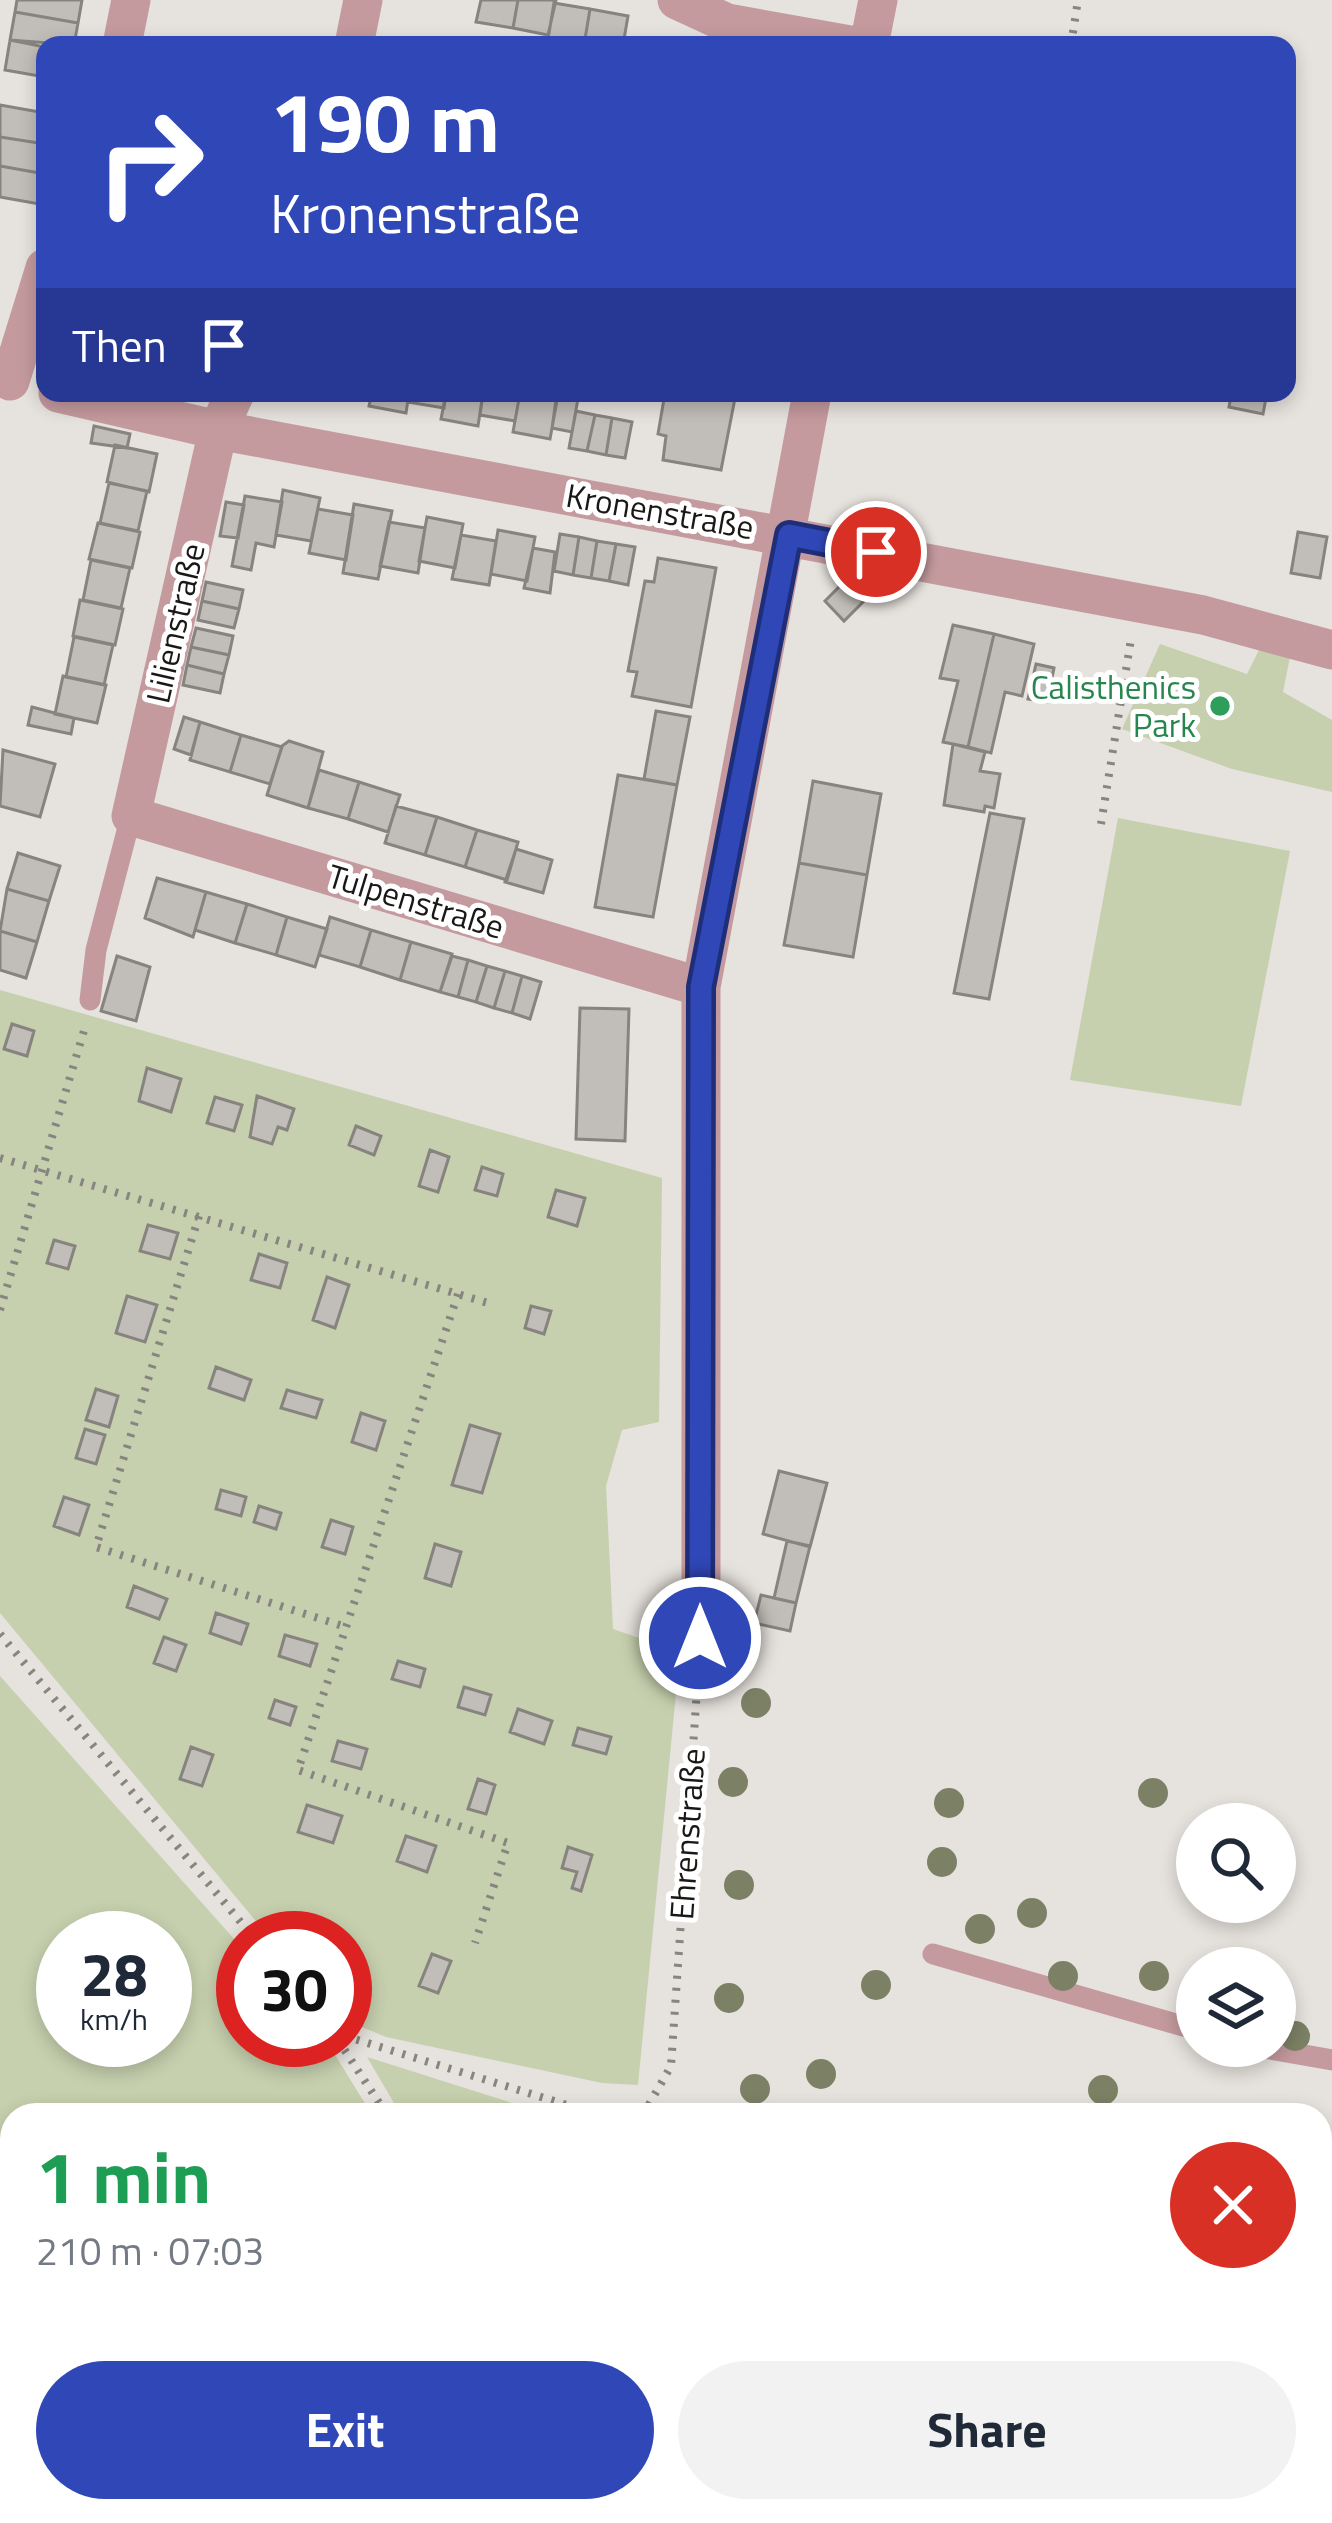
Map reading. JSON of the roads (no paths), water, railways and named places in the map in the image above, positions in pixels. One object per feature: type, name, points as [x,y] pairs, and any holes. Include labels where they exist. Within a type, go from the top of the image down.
[{"type":"street","points":[[124,36],[130,0]]},
{"type":"street","points":[[356,36],[363,0]]},
{"type":"street","points":[[677,0],[728,22],[802,36]]},
{"type":"street","points":[[871,36],[878,0]]},
{"type":"street","points":[[18,383],[36,306]]},
{"type":"street","name":"Kronenstraße","points":[[97,402],[218,430],[1136,602],[1332,650]]},
{"type":"street","name":"Lilienstraße","points":[[131,816],[218,430],[231,402]]},
{"type":"street","points":[[700,1638],[701,987],[811,402]]},
{"type":"street","name":"Tulpenstraße","points":[[131,816],[701,987]]},
{"type":"lane","points":[[90,1000],[96,950],[131,816]]},
{"type":"lane","points":[[933,1954],[1176,2024]]},
{"type":"lane","points":[[1296,2054],[1332,2060]]},
{"type":"place","name":"Calisthenics Park","points":[[1220,706]]}]
